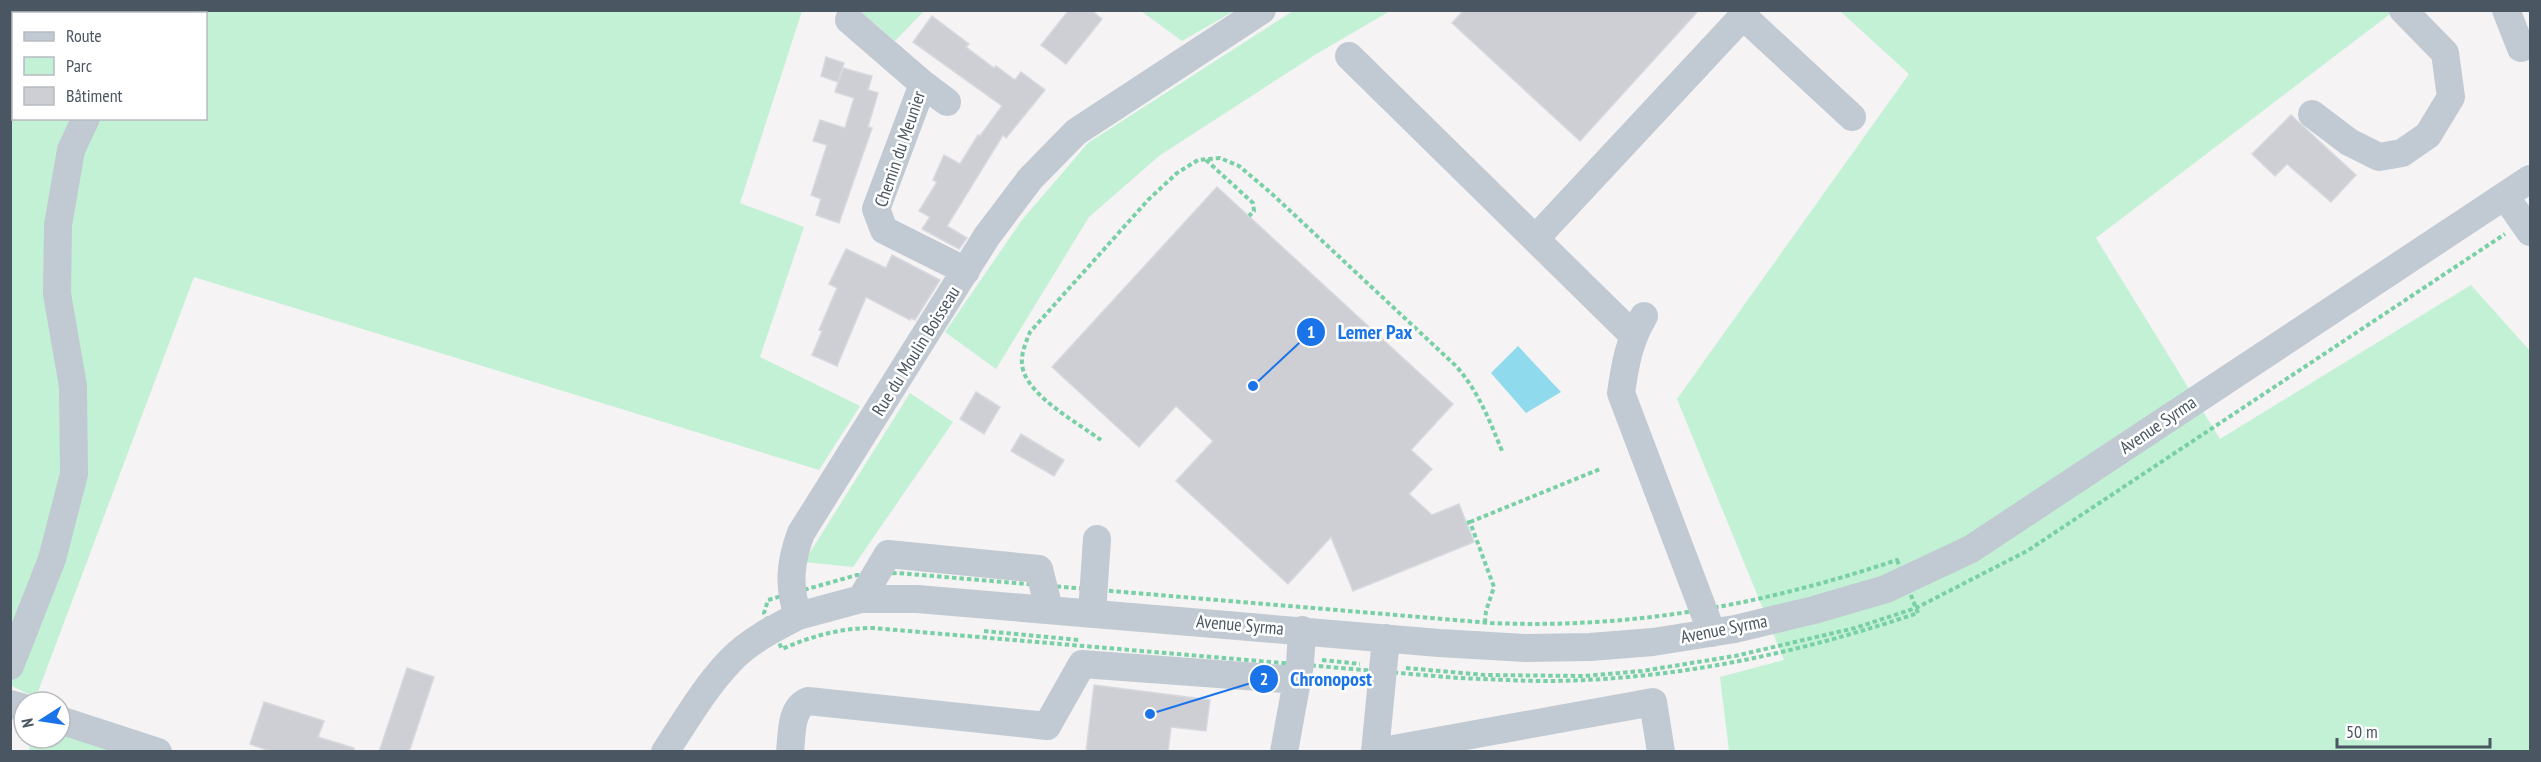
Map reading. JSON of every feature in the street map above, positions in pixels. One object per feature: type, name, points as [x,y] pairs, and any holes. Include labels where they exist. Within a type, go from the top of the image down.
[{"type":"street","name":"Rue du Moulin Boisseau","points":[[798,616],[791,595],[792,555],[801,533],[987,236],[1030,179],[1076,132],[1262,10]]},
{"type":"street","points":[[2312,114],[2349,142],[2379,157],[2402,153],[2428,135],[2451,97],[2445,53],[2403,10]]},
{"type":"street","points":[[2506,10],[2521,48],[2530,44]]},
{"type":"street","points":[[1536,238],[1743,16],[1852,117]]},
{"type":"street","name":"Chemin du Meunier","points":[[849,20],[946,102]]},
{"type":"street","points":[[1349,56],[1536,238],[1639,326],[1627,352],[1621,393],[1712,633]]},
{"type":"street","name":"Chemin du Meunier","points":[[923,84],[876,209],[884,230],[966,271]]},
{"type":"street","points":[[10,666],[52,559],[74,474],[73,386],[57,294],[58,225],[71,150],[85,120]]},
{"type":"street","name":"Avenue Syrma","points":[[798,616],[861,599],[917,598],[1525,648],[1590,647],[1653,642],[1712,633],[1814,610],[1886,590],[1971,549],[2530,179]]},
{"type":"street","points":[[2505,196],[2530,232]]},
{"type":"street","points":[[1092,613],[1097,539]]},
{"type":"street","points":[[861,599],[888,554],[1040,569],[1049,609]]},
{"type":"street","points":[[665,752],[705,690],[732,658],[771,630],[798,616]]},
{"type":"street","points":[[1284,752],[1298,680],[1302,630]]},
{"type":"street","points":[[1386,638],[1376,752],[1653,702],[1661,752]]},
{"type":"street","points":[[790,752],[795,714],[801,704],[808,701],[1047,726],[1082,664],[1298,680]]},
{"type":"street","points":[[72,724],[158,752]]},
{"type":"path","points":[[1101,440],[1034,390],[1024,377],[1022,363],[1024,348],[1030,332],[1148,200],[1176,173],[1198,160],[1220,158],[1239,166],[1271,193],[1456,366],[1472,384],[1484,406],[1502,451]]},
{"type":"path","points":[[1205,160],[1252,203],[1254,211],[1250,216]]},
{"type":"path","points":[[1485,622],[1494,587],[1468,523],[1600,469]]},
{"type":"green space","points":[[1141,10],[1234,11],[1182,41]]},
{"type":"green space","points":[[10,11],[802,11],[740,203],[804,227],[760,357],[860,406],[819,470],[194,277],[39,690],[20,690],[10,685]]},
{"type":"green space","points":[[860,11],[924,11],[895,41]]},
{"type":"green space","points":[[1293,11],[1390,11],[1318,53],[1159,156],[1089,217],[996,369],[945,332],[1022,220],[1088,143]]},
{"type":"green space","points":[[1840,11],[2394,11],[2096,238],[2220,439],[2471,285],[2530,351],[2530,751],[1729,751],[1720,677],[1784,660],[1677,399],[1909,74]]},
{"type":"green space","points":[[910,393],[953,422],[853,567],[804,562]]},
{"type":"green space","points":[[72,724],[114,752],[29,752],[29,750],[72,750]]},
{"type":"water","points":[[1518,346],[1561,392],[1526,413],[1491,373]]},
{"type":"building","points":[[1069,10],[1091,10],[1102,19],[1066,64],[1041,45]]},
{"type":"building","points":[[1464,10],[1699,10],[1580,141],[1452,23]]},
{"type":"building","points":[[932,16],[969,44],[966,47],[994,68],[996,66],[1015,80],[1021,72],[1045,90],[1006,138],[1003,135],[947,226],[967,238],[959,249],[922,229],[930,217],[919,211],[937,182],[933,180],[944,155],[960,164],[978,135],[980,136],[1002,106],[913,42]]},
{"type":"building","points":[[826,57],[844,63],[838,82],[821,76]]},
{"type":"building","points":[[843,68],[872,76],[868,90],[878,93],[868,127],[872,128],[839,223],[816,215],[821,199],[811,195],[827,145],[813,141],[820,120],[845,128],[854,98],[835,92]]},
{"type":"building","points":[[2291,115],[2356,175],[2331,202],[2287,164],[2275,176],[2252,154]]},
{"type":"building","points":[[1217,187],[1453,404],[1411,450],[1432,469],[1409,494],[1432,515],[1459,504],[1474,542],[1353,591],[1331,537],[1288,584],[1176,481],[1213,441],[1176,406],[1139,447],[1052,367]]},
{"type":"building","points":[[846,249],[886,268],[892,255],[940,280],[915,320],[911,318],[910,320],[866,297],[837,366],[812,355],[822,331],[819,330],[837,288],[829,284]]},
{"type":"building","points":[[976,392],[1000,407],[984,434],[960,419]]},
{"type":"building","points":[[1021,434],[1064,460],[1054,476],[1011,451]]},
{"type":"building","points":[[407,668],[434,677],[409,752],[379,752]]},
{"type":"building","points":[[1094,685],[1210,700],[1206,731],[1171,727],[1168,752],[1086,752]]},
{"type":"building","points":[[264,702],[324,721],[318,737],[354,748],[354,752],[272,752],[250,744]]},
{"type":"place","name":"Lemer Pax","points":[[1253,386]]},
{"type":"place","name":"Chronopost","points":[[1150,714]]}]
